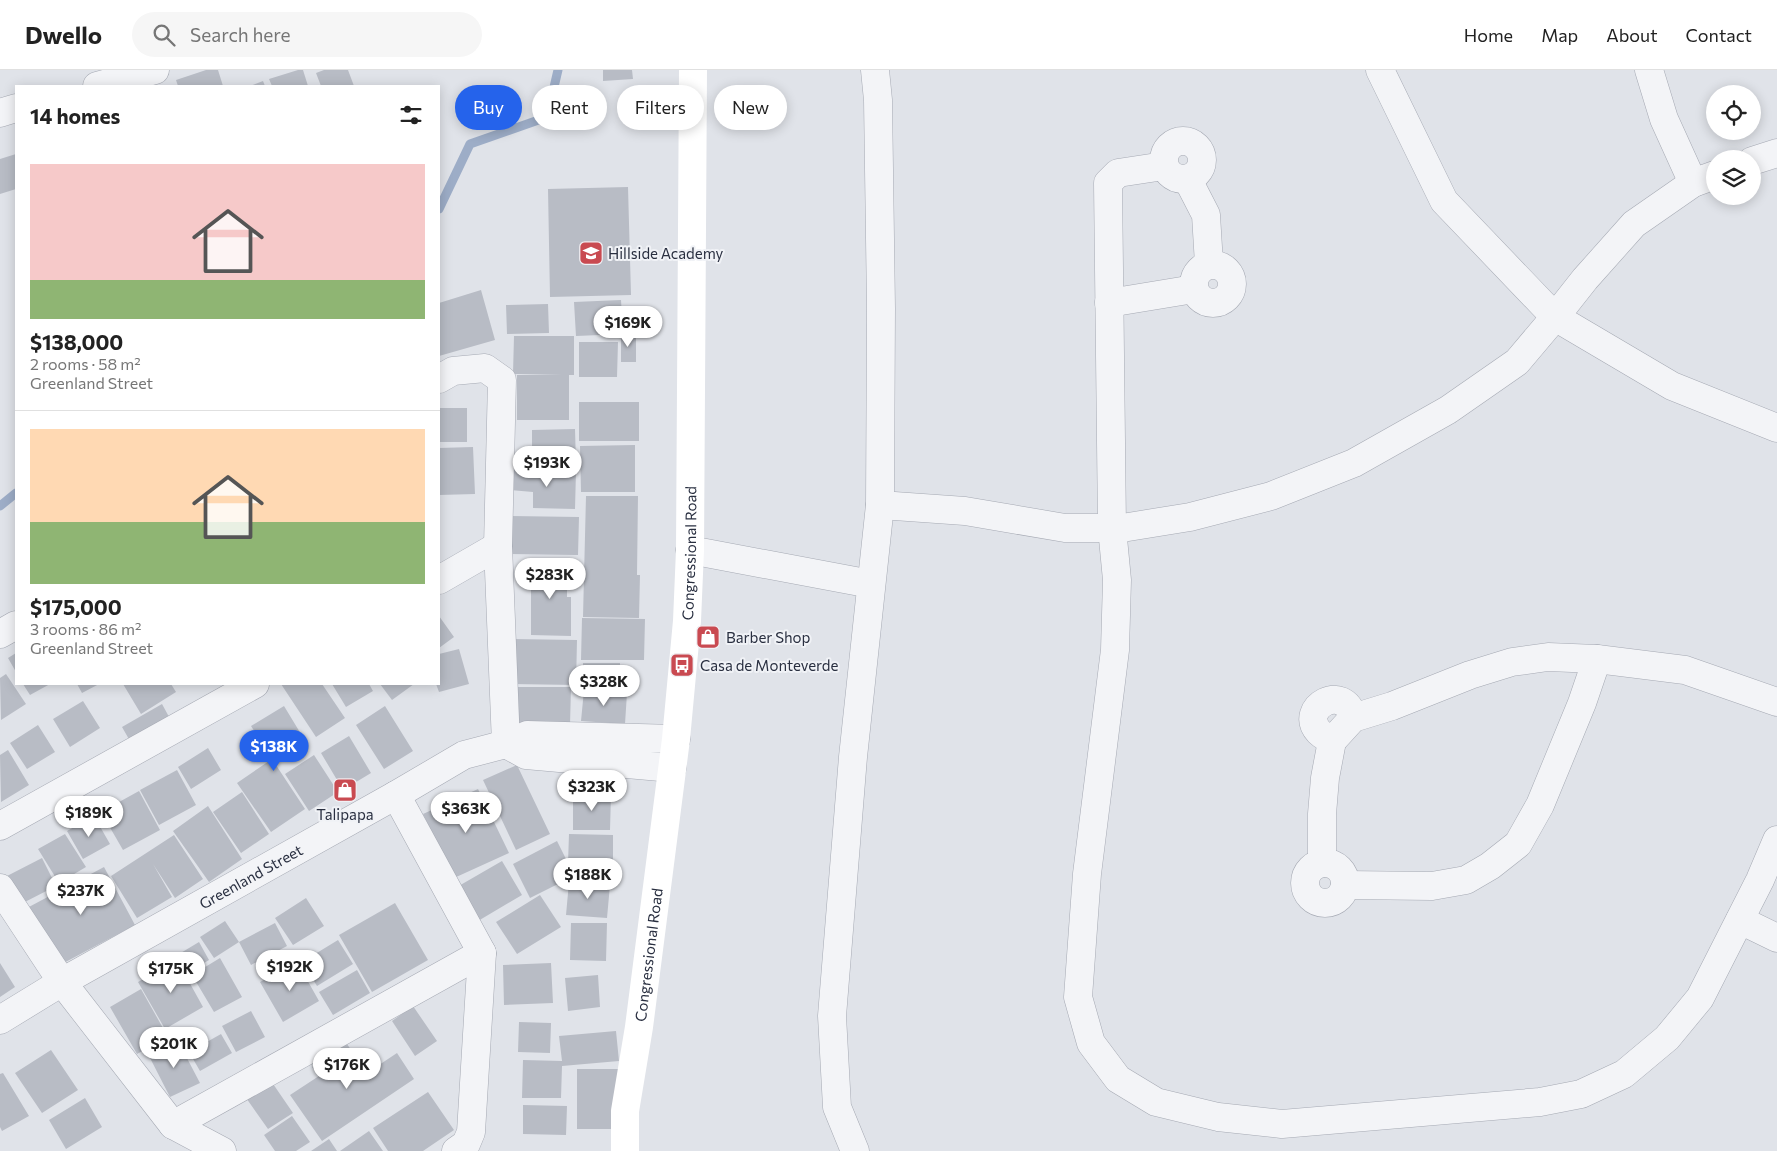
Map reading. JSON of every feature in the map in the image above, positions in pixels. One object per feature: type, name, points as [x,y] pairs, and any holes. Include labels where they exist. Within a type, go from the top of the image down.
[{"type":"main road","name":"Congressional Road","points":[[625,1151],[625,1111],[639,1027],[676,739],[687,621],[690,550],[693,70]]},
{"type":"street","points":[[108,79],[155,70]]},
{"type":"street","points":[[855,1151],[837,1107],[832,1016],[854,756],[880,505],[881,308],[876,70]]},
{"type":"street","points":[[1380,70],[1444,201],[1555,317],[1672,386],[1777,428]]},
{"type":"street","points":[[880,505],[965,511],[1065,528],[1122,528],[1190,517],[1262,498],[1354,463],[1448,410],[1517,362],[1585,278],[1634,224],[1704,179],[1664,119],[1649,70]]},
{"type":"street","points":[[0,113],[15,108]]},
{"type":"street","points":[[1186,141],[1198,147],[1203,160],[1198,172],[1188,180],[1171,176],[1164,166],[1164,154],[1172,144],[1186,141]]},
{"type":"street","points":[[1761,158],[1777,153]]},
{"type":"street","points":[[1164,166],[1118,173],[1108,183],[1112,528],[1117,580],[1115,650],[1087,874],[1078,998],[1091,1043],[1118,1079],[1156,1102],[1218,1117],[1282,1124],[1540,1102],[1581,1094],[1624,1074],[1667,1038],[1700,998],[1760,880],[1777,840]]},
{"type":"street","points":[[1109,303],[1194,289],[1201,299],[1212,303],[1224,300],[1232,290],[1231,276],[1228,270],[1222,266],[1209,264],[1206,215],[1188,180]]},
{"type":"street","points":[[440,378],[453,371],[485,368],[502,380],[498,546],[506,744],[526,755],[672,768]]},
{"type":"street","points":[[440,579],[498,546]]},
{"type":"street","points":[[690,550],[871,584]]},
{"type":"street","points":[[0,634],[15,625]]},
{"type":"street","points":[[1597,659],[1582,702],[1540,805],[1518,844],[1490,866],[1466,880],[1432,886],[1345,885],[1340,870],[1334,866],[1322,863],[1322,814],[1325,778],[1332,741],[1321,734],[1314,724],[1318,707],[1323,702],[1329,700],[1342,702],[1352,712],[1353,718],[1392,706],[1470,675],[1512,662],[1548,657],[1597,659],[1686,670],[1777,702]]},
{"type":"street","points":[[0,826],[253,685]]},
{"type":"street","name":"Greenland Street","points":[[0,1020],[62,982],[464,755],[506,744],[527,735],[676,739]]},
{"type":"street","points":[[396,795],[482,953],[471,1132],[466,1144],[456,1151]]},
{"type":"street","points":[[0,888],[62,982],[174,1125],[222,1151]]},
{"type":"street","points":[[1740,920],[1777,938]]},
{"type":"street","points":[[174,1125],[482,953]]},
{"type":"building","points":[[206,70],[218,70],[223,85],[178,85],[176,80]]},
{"type":"building","points":[[303,70],[308,85],[272,85],[269,79]]},
{"type":"building","points":[[324,70],[348,70],[354,85],[321,85],[316,73]]},
{"type":"building","points":[[603,70],[632,70],[633,79],[603,81]]},
{"type":"building","points":[[263,81],[265,85],[253,85]]},
{"type":"building","points":[[15,154],[15,189],[0,194],[0,159]]},
{"type":"building","points":[[628,187],[631,295],[550,297],[548,189]]},
{"type":"building","points":[[481,290],[495,340],[440,356],[440,303]]},
{"type":"building","points":[[621,300],[623,334],[576,336],[574,302]]},
{"type":"building","points":[[548,304],[549,333],[507,334],[506,305]]},
{"type":"building","points":[[621,335],[636,335],[636,362],[621,362]]},
{"type":"building","points":[[514,336],[574,336],[574,375],[569,375],[569,420],[517,420],[517,375],[562,374],[513,374]]},
{"type":"building","points":[[579,342],[618,342],[617,377],[579,377]]},
{"type":"building","points":[[579,402],[639,402],[639,441],[579,441]]},
{"type":"building","points":[[440,408],[467,408],[467,442],[440,442]]},
{"type":"building","points":[[575,429],[576,464],[532,464],[532,430]]},
{"type":"building","points":[[635,445],[635,492],[581,492],[580,446]]},
{"type":"building","points":[[473,447],[475,494],[440,495],[440,448]]},
{"type":"building","points":[[511,470],[576,471],[575,509],[533,508],[533,492],[510,490]]},
{"type":"building","points":[[586,496],[638,496],[637,575],[640,575],[639,618],[583,617]]},
{"type":"building","points":[[511,516],[579,517],[578,555],[511,554]]},
{"type":"building","points":[[531,562],[567,562],[567,597],[571,597],[571,636],[531,635]]},
{"type":"building","points":[[440,617],[454,637],[440,647]]},
{"type":"building","points":[[582,618],[645,619],[644,660],[581,660]]},
{"type":"building","points":[[512,639],[577,640],[576,685],[511,684]]},
{"type":"building","points":[[459,649],[469,684],[439,692],[436,685],[440,685],[440,654]]},
{"type":"building","points":[[15,654],[15,670],[8,658]]},
{"type":"building","points":[[583,663],[620,663],[620,687],[583,687]]},
{"type":"building","points":[[6,674],[26,704],[1,720],[0,678]]},
{"type":"building","points":[[24,685],[48,685],[30,695]]},
{"type":"building","points":[[78,685],[97,685],[82,693]]},
{"type":"building","points":[[124,685],[172,685],[176,692],[141,714]]},
{"type":"building","points":[[282,685],[323,685],[345,718],[316,737]]},
{"type":"building","points":[[333,685],[370,685],[373,691],[346,707]]},
{"type":"building","points":[[381,685],[413,685],[392,700]]},
{"type":"building","points":[[516,687],[571,687],[570,725],[515,725]]},
{"type":"building","points":[[584,690],[627,693],[625,724],[581,721]]},
{"type":"building","points":[[83,701],[100,728],[70,747],[53,719]]},
{"type":"building","points":[[162,704],[174,726],[134,748],[122,727]]},
{"type":"building","points":[[284,706],[304,739],[272,759],[251,726]]},
{"type":"building","points":[[385,706],[413,751],[384,769],[356,725]]},
{"type":"building","points":[[38,725],[55,752],[27,769],[10,743]]},
{"type":"building","points":[[349,736],[371,773],[343,790],[321,753]]},
{"type":"building","points":[[208,748],[221,770],[191,789],[178,767]]},
{"type":"building","points":[[8,750],[29,785],[1,802],[0,755]]},
{"type":"building","points":[[314,755],[338,792],[309,811],[285,774]]},
{"type":"building","points":[[272,759],[305,809],[271,832],[237,783]]},
{"type":"building","points":[[517,765],[550,834],[516,850],[483,780]]},
{"type":"building","points":[[177,770],[196,805],[159,825],[140,790]]},
{"type":"building","points":[[478,789],[509,853],[454,878],[423,814]]},
{"type":"building","points":[[139,791],[160,830],[123,850],[101,812]]},
{"type":"building","points":[[242,792],[269,834],[241,853],[213,812]]},
{"type":"building","points":[[573,794],[611,794],[610,830],[573,830]]},
{"type":"building","points":[[208,806],[242,859],[209,882],[173,831]]},
{"type":"building","points":[[94,816],[110,844],[83,859],[67,831]]},
{"type":"building","points":[[65,834],[86,867],[59,883],[38,849]]},
{"type":"building","points":[[569,834],[613,835],[613,868],[570,867],[574,876],[530,898],[513,864],[557,841],[568,863]]},
{"type":"building","points":[[174,835],[203,879],[175,898],[153,864],[172,897],[137,918],[111,876]]},
{"type":"building","points":[[42,858],[56,886],[21,904],[7,876]]},
{"type":"building","points":[[502,861],[522,895],[478,921],[457,887]]},
{"type":"building","points":[[104,867],[135,925],[58,966],[27,908]]},
{"type":"building","points":[[569,882],[610,885],[607,918],[566,915]]},
{"type":"building","points":[[540,895],[561,927],[517,954],[496,922]]},
{"type":"building","points":[[306,898],[324,926],[293,945],[275,918]]},
{"type":"building","points":[[395,903],[428,960],[372,992],[339,935]]},
{"type":"building","points":[[225,921],[239,942],[214,958],[200,937]]},
{"type":"building","points":[[275,923],[287,946],[251,965],[239,942]]},
{"type":"building","points":[[571,923],[607,923],[606,961],[570,960]]},
{"type":"building","points":[[338,940],[353,964],[317,986],[302,962]]},
{"type":"building","points":[[199,942],[209,960],[189,972],[179,954]]},
{"type":"building","points":[[220,958],[242,997],[214,1012],[192,975]]},
{"type":"building","points":[[177,960],[203,1007],[165,1029],[138,982]]},
{"type":"building","points":[[297,962],[319,1001],[283,1022],[260,982]]},
{"type":"building","points":[[0,963],[15,987],[0,997]]},
{"type":"building","points":[[551,963],[553,1003],[504,1005],[503,965]]},
{"type":"building","points":[[357,970],[370,993],[333,1015],[319,992]]},
{"type":"building","points":[[598,975],[600,1007],[568,1011],[565,978]]},
{"type":"building","points":[[141,989],[168,1037],[137,1054],[110,1007]]},
{"type":"building","points":[[413,1006],[437,1041],[415,1056],[392,1021]]},
{"type":"building","points":[[251,1011],[265,1037],[236,1052],[222,1026]]},
{"type":"building","points":[[519,1022],[551,1023],[550,1053],[518,1052]]},
{"type":"building","points":[[616,1031],[619,1061],[562,1066],[561,1098],[522,1098],[523,1060],[562,1061],[559,1036]]},
{"type":"building","points":[[221,1034],[232,1053],[200,1071],[189,1052]]},
{"type":"building","points":[[178,1041],[200,1083],[170,1097],[149,1056]]},
{"type":"building","points":[[347,1044],[367,1073],[397,1053],[414,1079],[322,1141],[290,1095],[319,1076],[312,1067]]},
{"type":"building","points":[[51,1050],[78,1090],[42,1113],[15,1073]]},
{"type":"building","points":[[577,1069],[626,1069],[626,1129],[577,1129]]},
{"type":"building","points":[[3,1073],[29,1116],[2,1131],[0,1127],[0,1074]]},
{"type":"building","points":[[269,1078],[293,1113],[268,1129],[244,1095]]},
{"type":"building","points":[[428,1092],[454,1130],[423,1151],[388,1151],[373,1128]]},
{"type":"building","points":[[85,1098],[102,1127],[66,1149],[49,1120]]},
{"type":"building","points":[[523,1105],[567,1106],[566,1135],[523,1134]]},
{"type":"building","points":[[292,1116],[310,1142],[296,1151],[275,1151],[264,1135]]},
{"type":"building","points":[[369,1131],[383,1151],[340,1151]]},
{"type":"building","points":[[329,1139],[337,1151],[311,1151]]},
{"type":"waterway","points":[[440,207],[470,144],[547,117],[558,70]]},
{"type":"waterway","points":[[0,506],[15,494]]},
{"type":"place","name":"Hillside Academy","points":[[591,253]]},
{"type":"place","name":"Barber Shop","points":[[708,637]]},
{"type":"place","name":"Casa de Monteverde","points":[[682,665]]},
{"type":"place","name":"Talipapa","points":[[345,790]]}]
